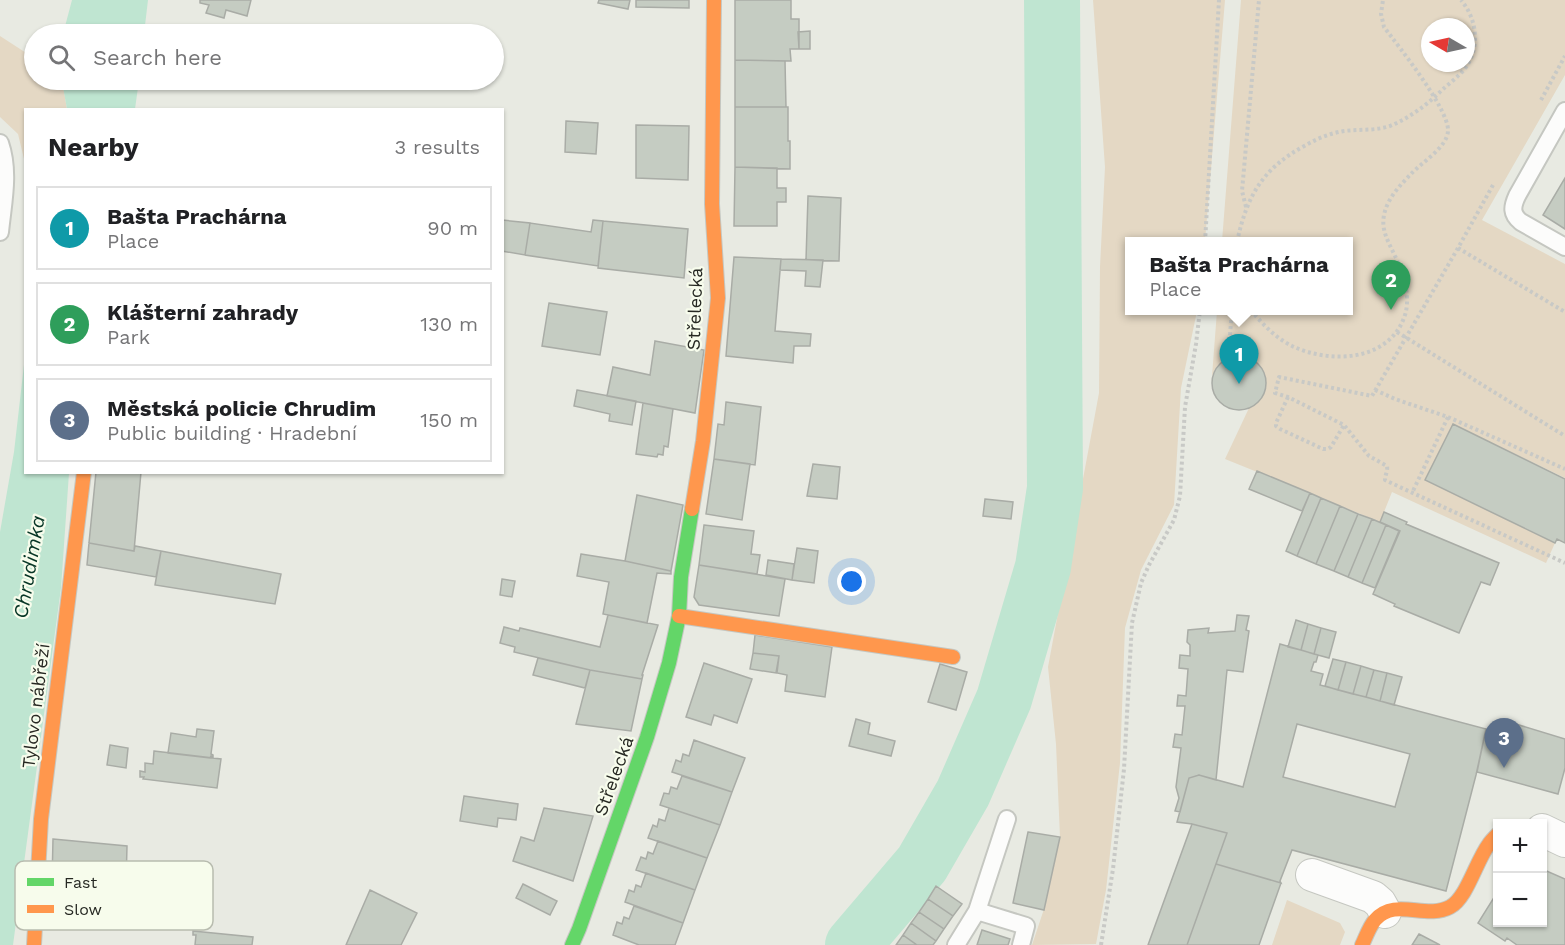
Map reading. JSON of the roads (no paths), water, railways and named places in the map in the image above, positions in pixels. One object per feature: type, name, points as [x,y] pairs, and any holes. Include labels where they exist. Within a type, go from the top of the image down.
[{"type":"street","name":"Střelecká","points":[[572,945],[647,737],[669,663],[679,616],[681,577],[703,441],[718,298],[712,212],[714,0]]},
{"type":"street","name":"Tylovo nábřeží","points":[[39,861],[41,819],[84,474]]},
{"type":"street","points":[[679,616],[953,657]]},
{"type":"street","points":[[1547,832],[1565,841]]},
{"type":"street","points":[[1362,945],[1376,920],[1385,912],[1398,909],[1435,912],[1452,908],[1458,902],[1493,839]]},
{"type":"street","points":[[1312,875],[1373,897],[1385,912]]},
{"type":"street","name":"Tylovo nábřeží","points":[[34,945],[35,930]]},
{"type":"lane","points":[[1565,111],[1512,208],[1515,217],[1521,222],[1565,247]]},
{"type":"lane","points":[[0,143],[5,161],[0,232]]},
{"type":"lane","points":[[956,945],[977,911],[1006,819]]},
{"type":"lane","points":[[977,911],[1026,926],[1021,945]]},
{"type":"water","points":[[72,0],[148,0],[145,24],[66,24]]},
{"type":"water","points":[[64,90],[138,90],[135,108],[67,108]]},
{"type":"water","name":"Chrudimka","points":[[24,365],[24,474],[69,474],[61,588],[24,861],[15,861],[13,945],[0,945],[0,532],[14,452]]},
{"type":"waterway","points":[[853,945],[922,864],[963,793],[1004,699],[1043,567],[1055,488],[1052,0]]},
{"type":"place","name":"Klášterní zahrady","points":[[1391,310]]},
{"type":"place","name":"Bašta Prachárna","points":[[1239,384]]},
{"type":"place","name":"Městská policie Chrudim","points":[[1504,768]]}]
